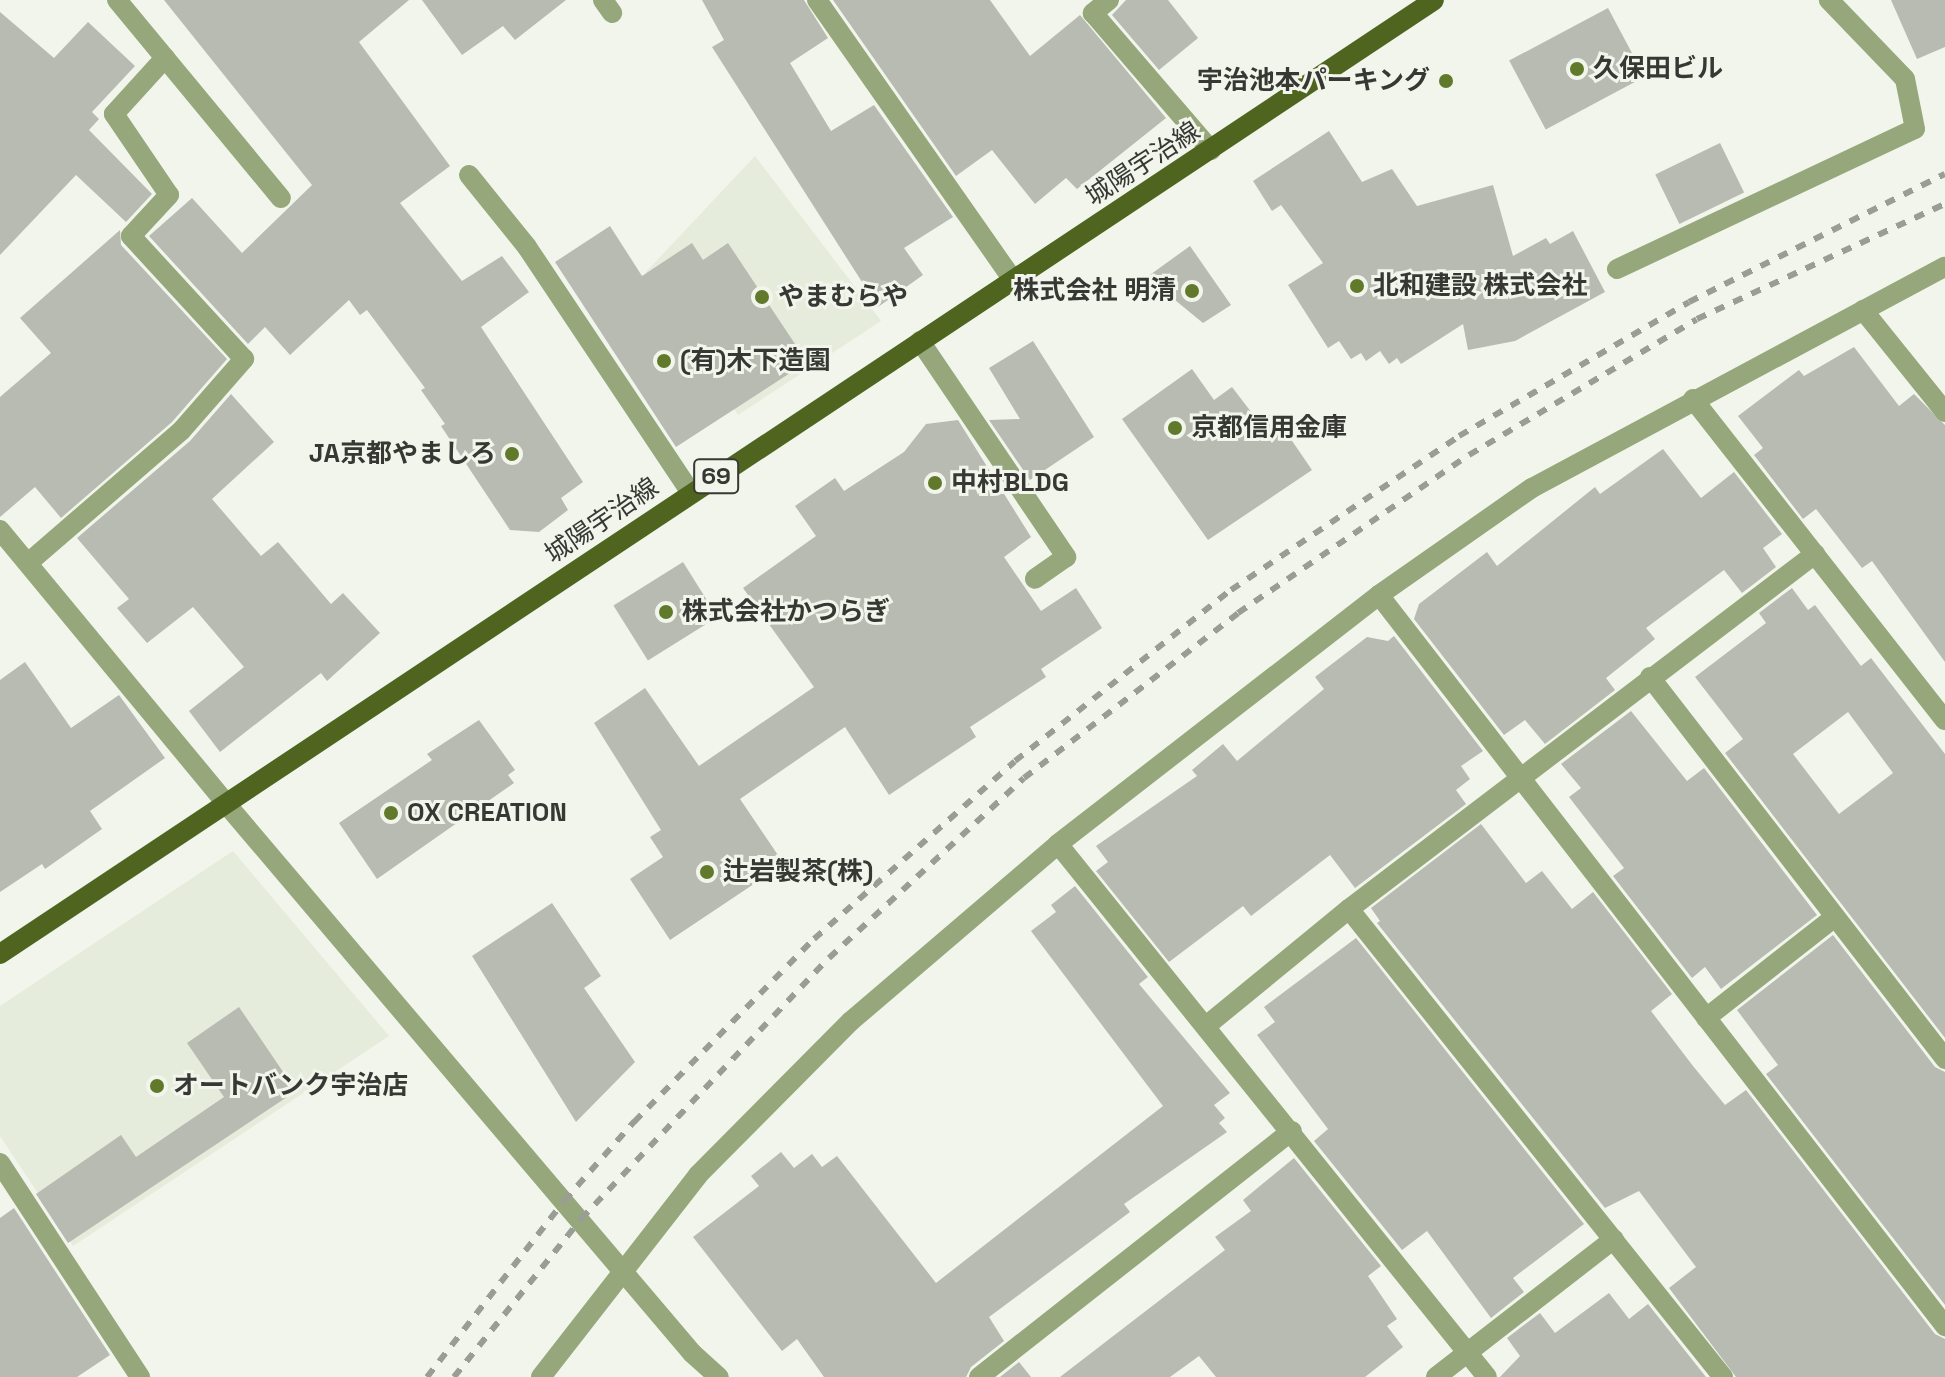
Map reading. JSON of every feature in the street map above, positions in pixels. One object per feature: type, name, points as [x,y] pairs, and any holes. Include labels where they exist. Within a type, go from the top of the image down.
[{"type":"main road","name":"城陽宇治線","points":[[0,954],[228,806],[691,493],[1434,0]]},
{"type":"street","points":[[117,0],[281,198]]},
{"type":"street","points":[[817,0],[1013,280]]},
{"type":"street","points":[[1617,269],[1915,129],[1905,79],[1829,0]]},
{"type":"street","points":[[1095,4],[1211,150]]},
{"type":"street","points":[[28,563],[181,431],[244,359],[131,236],[169,195],[114,114],[165,58]]},
{"type":"street","points":[[469,175],[527,247],[691,493]]},
{"type":"street","points":[[541,1377],[621,1269],[698,1175],[851,1021],[1058,844],[1379,595],[1532,488],[1693,399],[1945,267]]},
{"type":"street","points":[[1863,310],[1945,412]]},
{"type":"street","points":[[920,341],[1066,557],[1035,579]]},
{"type":"street","points":[[1693,399],[1945,720]]},
{"type":"street","points":[[0,530],[228,806],[621,1269],[719,1377]]},
{"type":"street","points":[[1206,1026],[1349,909],[1519,777],[1815,554]]},
{"type":"street","points":[[1379,595],[1945,1326]]},
{"type":"street","points":[[1650,677],[1945,1059]]},
{"type":"street","points":[[1058,844],[1487,1377]]},
{"type":"street","points":[[1349,909],[1723,1377]]},
{"type":"street","points":[[1706,1018],[1835,917]]},
{"type":"street","points":[[979,1377],[1292,1131]]},
{"type":"street","points":[[0,1163],[140,1377]]},
{"type":"street","points":[[1436,1377],[1614,1239]]},
{"type":"shaded area","name":"やまむらや","points":[[755,156],[881,321],[738,415],[646,272]]},
{"type":"shaded area","name":"オートバンク宇治店","points":[[233,851],[389,1036],[73,1246],[0,1136],[0,1006]]},
{"type":"building","points":[[164,0],[409,0],[359,42],[450,166],[400,203],[462,281],[502,256],[529,292],[481,327],[583,482],[561,498],[568,510],[539,532],[510,530],[441,426],[445,424],[421,390],[425,388],[367,310],[360,315],[349,300],[290,355],[265,327],[248,344],[149,236],[192,198],[242,253],[312,185]]},
{"type":"building","points":[[422,0],[566,0],[515,40],[503,26],[462,55]]},
{"type":"building","points":[[702,0],[804,0],[828,38],[790,63],[831,131],[874,105],[953,217],[904,248],[923,275],[878,307],[712,47],[724,40]]},
{"type":"building","points":[[833,0],[990,0],[1030,56],[1080,15],[1166,118],[1077,189],[1066,178],[1035,204],[992,150],[956,176]]},
{"type":"building","points":[[1126,0],[1168,0],[1198,38],[1159,70],[1112,15]]},
{"type":"building","points":[[1891,0],[1945,0],[1945,47],[1917,59]]},
{"type":"building","name":"久保田ビル","points":[[1608,8],[1645,77],[1546,129],[1509,61]]},
{"type":"building","points":[[0,12],[54,58],[88,22],[135,66],[92,112],[99,119],[89,130],[152,194],[126,222],[76,175],[0,255]]},
{"type":"building","points":[[1329,131],[1362,182],[1392,169],[1417,206],[1493,185],[1513,256],[1546,238],[1550,244],[1573,231],[1605,292],[1515,341],[1468,350],[1463,324],[1401,364],[1397,358],[1389,364],[1380,351],[1366,361],[1361,353],[1351,359],[1339,341],[1328,348],[1288,285],[1323,263],[1281,205],[1272,211],[1253,181]]},
{"type":"building","points":[[1720,143],[1744,192],[1679,224],[1655,175]]},
{"type":"building","points":[[610,226],[642,276],[692,243],[703,260],[728,243],[807,362],[676,447],[555,262]]},
{"type":"building","points":[[120,230],[121,245],[227,359],[172,422],[61,518],[35,487],[0,517],[0,397],[51,353],[20,318]]},
{"type":"building","name":"株式会社 明清","points":[[1190,246],[1231,305],[1203,323],[1147,277]]},
{"type":"building","points":[[1033,341],[1094,437],[1030,480],[989,420],[1020,419],[989,368]]},
{"type":"building","points":[[1854,347],[1899,406],[1914,394],[1945,425],[1945,662],[1872,561],[1862,568],[1816,509],[1803,519],[1754,455],[1763,448],[1738,416],[1799,370],[1804,376]]},
{"type":"building","points":[[1192,369],[1214,400],[1232,387],[1258,421],[1273,413],[1312,470],[1208,540],[1122,419]]},
{"type":"building","points":[[231,394],[274,442],[212,499],[261,556],[278,542],[331,604],[343,593],[380,633],[327,681],[321,673],[220,752],[189,711],[244,667],[193,607],[147,643],[117,608],[129,599],[77,538],[190,441]]},
{"type":"building","points":[[958,420],[1031,537],[1004,557],[1041,611],[1076,588],[1102,628],[1041,669],[1046,677],[970,727],[976,737],[889,795],[845,727],[740,799],[784,864],[670,940],[630,879],[663,857],[650,837],[661,830],[594,723],[645,688],[699,766],[814,687],[743,588],[816,536],[795,506],[835,478],[844,491],[904,452],[926,424]]},
{"type":"building","points":[[1663,449],[1701,498],[1734,472],[1782,534],[1763,548],[1776,567],[1742,593],[1724,570],[1646,628],[1655,639],[1606,678],[1615,690],[1545,744],[1525,720],[1504,735],[1414,619],[1419,604],[1487,552],[1497,566],[1595,487],[1600,494]]},
{"type":"building","name":"株式会社かつらぎ","points":[[683,562],[717,617],[648,661],[613,605]]},
{"type":"building","points":[[1792,588],[1808,610],[1815,605],[1861,666],[1871,658],[1945,754],[1945,1038],[1725,753],[1743,739],[1695,677],[1766,623],[1759,613]],"holes":[[[1848,712],[1893,773],[1839,814],[1793,754]]]},
{"type":"building","points":[[1394,636],[1483,751],[1461,766],[1470,779],[1456,790],[1466,804],[1355,888],[1330,855],[1251,916],[1243,906],[1169,962],[1096,871],[1108,862],[1096,846],[1197,776],[1192,770],[1223,744],[1237,761],[1324,689],[1315,677],[1367,637],[1388,641]]},
{"type":"building","points":[[25,662],[71,728],[119,695],[165,758],[90,811],[102,829],[45,869],[42,864],[0,892],[0,680]]},
{"type":"building","points":[[1631,711],[1687,781],[1704,768],[1817,915],[1721,989],[1705,967],[1692,978],[1613,876],[1624,868],[1569,797],[1581,788],[1561,764]]},
{"type":"building","points":[[479,720],[515,770],[508,775],[514,783],[377,879],[339,823],[432,760],[427,754]]},
{"type":"building","points":[[1481,824],[1526,883],[1542,871],[1572,909],[1593,892],[1672,994],[1651,1011],[1725,1105],[1746,1090],[1935,1334],[1945,1339],[1945,1377],[1736,1377],[1669,1288],[1696,1267],[1639,1191],[1605,1208],[1377,923],[1380,921],[1371,908]]},
{"type":"building","points":[[1075,886],[1148,977],[1139,984],[1230,1093],[1214,1105],[1225,1118],[1219,1123],[1227,1132],[1124,1204],[1130,1212],[989,1317],[1004,1341],[971,1367],[966,1377],[824,1377],[797,1339],[782,1351],[693,1237],[759,1186],[751,1176],[781,1152],[794,1168],[812,1154],[822,1167],[837,1156],[936,1283],[1163,1106],[1031,931],[1056,912],[1051,905]]},
{"type":"building","points":[[552,903],[601,976],[584,988],[635,1062],[576,1122],[472,956]]},
{"type":"building","points":[[1833,935],[1935,1067],[1945,1072],[1945,1305],[1766,1074],[1778,1065],[1737,1010]]},
{"type":"building","points":[[1356,938],[1584,1224],[1513,1278],[1524,1292],[1491,1318],[1427,1231],[1402,1250],[1314,1141],[1328,1129],[1257,1035],[1275,1022],[1264,1007]]},
{"type":"building","points":[[239,1007],[296,1091],[68,1243],[36,1194],[121,1135],[136,1157],[224,1097],[187,1043]]},
{"type":"building","points":[[1294,1158],[1381,1266],[1368,1276],[1397,1319],[1387,1326],[1403,1347],[1365,1377],[1216,1377],[1199,1356],[1170,1377],[1060,1377],[1225,1250],[1215,1237],[1251,1211],[1243,1200]]},
{"type":"building","points":[[14,1208],[110,1355],[77,1377],[0,1377],[0,1218]]},
{"type":"building","points":[[1609,1293],[1629,1319],[1648,1304],[1706,1377],[1500,1377],[1520,1356],[1507,1338],[1540,1313],[1555,1333]]},
{"type":"building","points":[[1019,1362],[1031,1377],[1000,1377]]},
{"type":"railway","points":[[427,1377],[564,1201],[634,1122],[814,939],[1015,761],[1231,590],[1459,436],[1689,302],[1945,174]]},
{"type":"railway","points":[[454,1377],[581,1219],[829,958],[1024,778],[1238,613],[1469,455],[1697,319],[1945,204]]},
{"type":"place","name":"久保田ビル","points":[[1577,69]]},
{"type":"place","name":"宇治池本パーキング","points":[[1446,81]]},
{"type":"place","name":"北和建設 株式会社","points":[[1357,286]]},
{"type":"place","name":"株式会社 明清","points":[[1192,291]]},
{"type":"place","name":"やまむらや","points":[[762,297]]},
{"type":"place","name":"(有)木下造園","points":[[664,361]]},
{"type":"place","name":"京都信用金庫","points":[[1175,428]]},
{"type":"place","name":"JA京都やましろ","points":[[512,454]]},
{"type":"place","name":"中村BLDG","points":[[935,483]]},
{"type":"place","name":"株式会社かつらぎ","points":[[666,612]]},
{"type":"place","name":"OX CREATION","points":[[391,813]]},
{"type":"place","name":"辻岩製茶(株)","points":[[707,872]]},
{"type":"place","name":"オートバンク宇治店","points":[[157,1086]]}]
